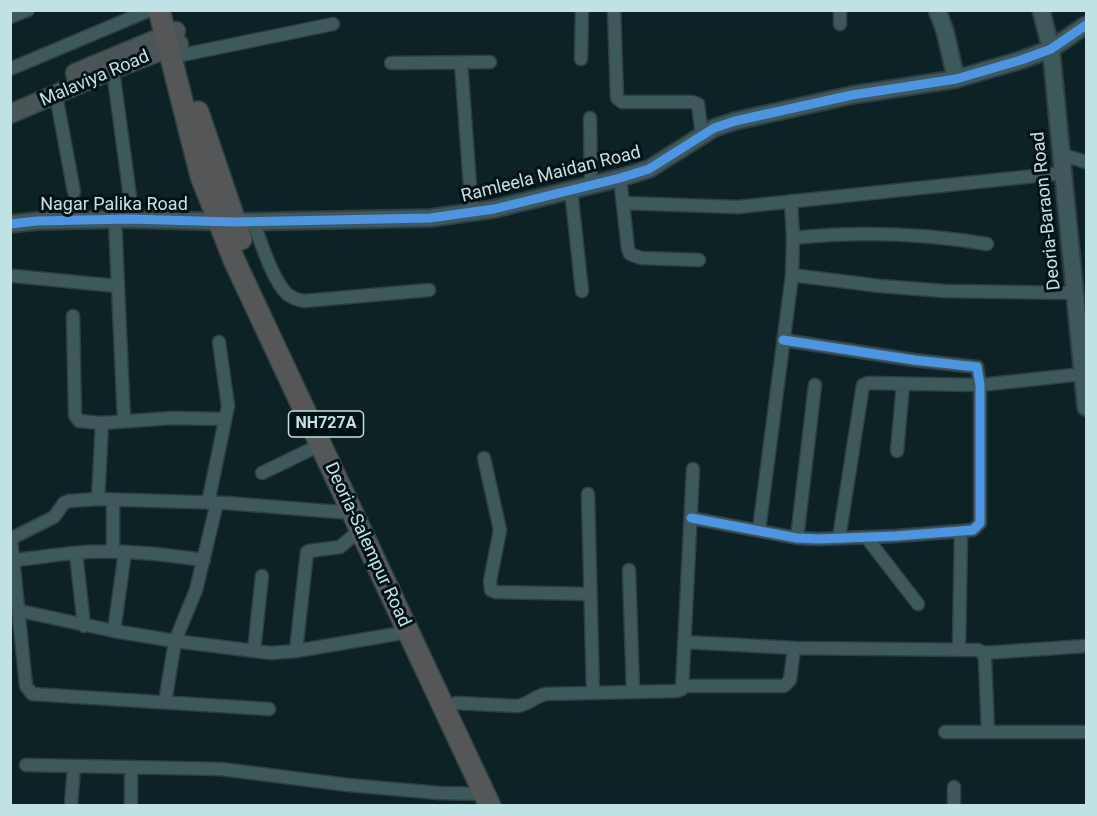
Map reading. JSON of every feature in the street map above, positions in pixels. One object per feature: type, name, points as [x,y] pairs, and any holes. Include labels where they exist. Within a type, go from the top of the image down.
[{"type":"highway","name":"Deoria-Salempur Road","points":[[159,10],[174,37],[201,176],[235,222],[268,305],[323,418],[385,557],[503,806]]},
{"type":"highway","name":"Deoria-Salempur Road","points":[[235,222],[320,445],[488,800]]},
{"type":"main road","name":"Malaviya Road","points":[[10,101],[174,37]]},
{"type":"main road","name":"Malaviya Road","points":[[10,114],[56,95],[112,63]]},
{"type":"street","points":[[10,17],[28,10]]},
{"type":"street","points":[[10,69],[150,10]]},
{"type":"street","points":[[581,60],[582,10]]},
{"type":"street","points":[[614,10],[617,98],[622,102],[692,102],[698,104],[702,136]]},
{"type":"street","points":[[840,10],[840,24]]},
{"type":"street","points":[[938,10],[956,79]]},
{"type":"street","name":"Deoria-Baraon Road","points":[[1041,10],[1051,49],[1086,407]]},
{"type":"street","points":[[174,37],[333,24]]},
{"type":"street","name":"Ramleela Maidan Road","points":[[235,222],[430,218],[494,209],[649,169],[714,128],[735,121],[852,95],[956,79],[1021,60],[1051,49],[1086,25]]},
{"type":"street","points":[[391,63],[490,62]]},
{"type":"street","points":[[112,63],[133,219]]},
{"type":"street","points":[[461,63],[472,213]]},
{"type":"street","points":[[56,95],[74,192]]},
{"type":"street","points":[[590,118],[591,185]]},
{"type":"street","points":[[1060,153],[1086,162]]},
{"type":"street","points":[[623,202],[717,208],[1063,173]]},
{"type":"street","points":[[620,178],[630,254],[641,258],[699,260]]},
{"type":"street","points":[[571,190],[582,291]]},
{"type":"street","points":[[759,530],[792,275],[791,201]]},
{"type":"street","name":"Nagar Palika Road","points":[[10,224],[37,221],[133,219],[235,222]]},
{"type":"street","points":[[115,220],[124,421]]},
{"type":"street","points":[[235,222],[287,294],[296,299],[304,301],[429,290]]},
{"type":"street","points":[[793,238],[861,233],[910,234],[987,244]]},
{"type":"street","points":[[792,275],[945,291],[1075,293]]},
{"type":"street","points":[[15,276],[117,286]]},
{"type":"street","points":[[73,316],[75,415],[80,421],[102,423],[172,418],[225,420]]},
{"type":"street","points":[[691,518],[797,538],[866,537],[961,531],[977,527],[981,516],[979,369],[974,366],[914,360],[783,339]]},
{"type":"street","points":[[165,702],[175,641],[196,590],[204,560],[225,420],[227,396],[219,342]]},
{"type":"street","points":[[839,538],[863,385],[868,383],[980,385],[1083,374]]},
{"type":"street","points":[[797,538],[814,385]]},
{"type":"street","points":[[897,451],[903,385]]},
{"type":"street","points":[[98,499],[102,423]]},
{"type":"street","points":[[262,473],[320,445]]},
{"type":"street","points":[[484,458],[500,530],[490,581],[491,590],[590,594]]},
{"type":"street","points":[[456,703],[518,706],[539,696],[680,690],[683,686],[693,469]]},
{"type":"street","points":[[588,494],[593,693]]},
{"type":"street","points":[[269,709],[32,694],[26,686],[11,539],[54,517],[64,503],[98,499],[212,503],[356,521],[340,547],[307,552],[296,651]]},
{"type":"street","points":[[113,500],[119,552],[114,631]]},
{"type":"street","points":[[959,649],[961,531]]},
{"type":"street","points":[[866,537],[918,604]]},
{"type":"street","points":[[14,560],[76,553],[119,552],[204,560]]},
{"type":"street","points":[[76,553],[84,626]]},
{"type":"street","points":[[629,570],[633,692]]},
{"type":"street","points":[[254,651],[262,576]]},
{"type":"street","points":[[20,611],[84,626],[175,641],[271,653],[296,651],[408,632]]},
{"type":"street","points":[[685,642],[794,648],[959,649],[978,650],[983,653],[1086,646]]},
{"type":"street","points":[[683,686],[784,686],[790,680],[794,648]]},
{"type":"street","points":[[983,653],[988,732]]},
{"type":"street","points":[[945,732],[1086,732]]},
{"type":"street","points":[[26,765],[221,769],[488,800]]},
{"type":"street","points":[[71,806],[74,766]]},
{"type":"street","points":[[131,767],[131,806]]},
{"type":"street","points":[[954,787],[954,806]]},
{"type":"cycle path","points":[[10,224],[37,221],[128,219],[234,222],[430,218],[494,209],[649,169],[714,128],[735,121],[852,95],[956,79],[1021,60],[1051,49],[1086,25]]},
{"type":"cycle path","points":[[691,518],[797,538],[818,539],[973,530],[980,523],[980,385],[977,367],[783,340]]}]
